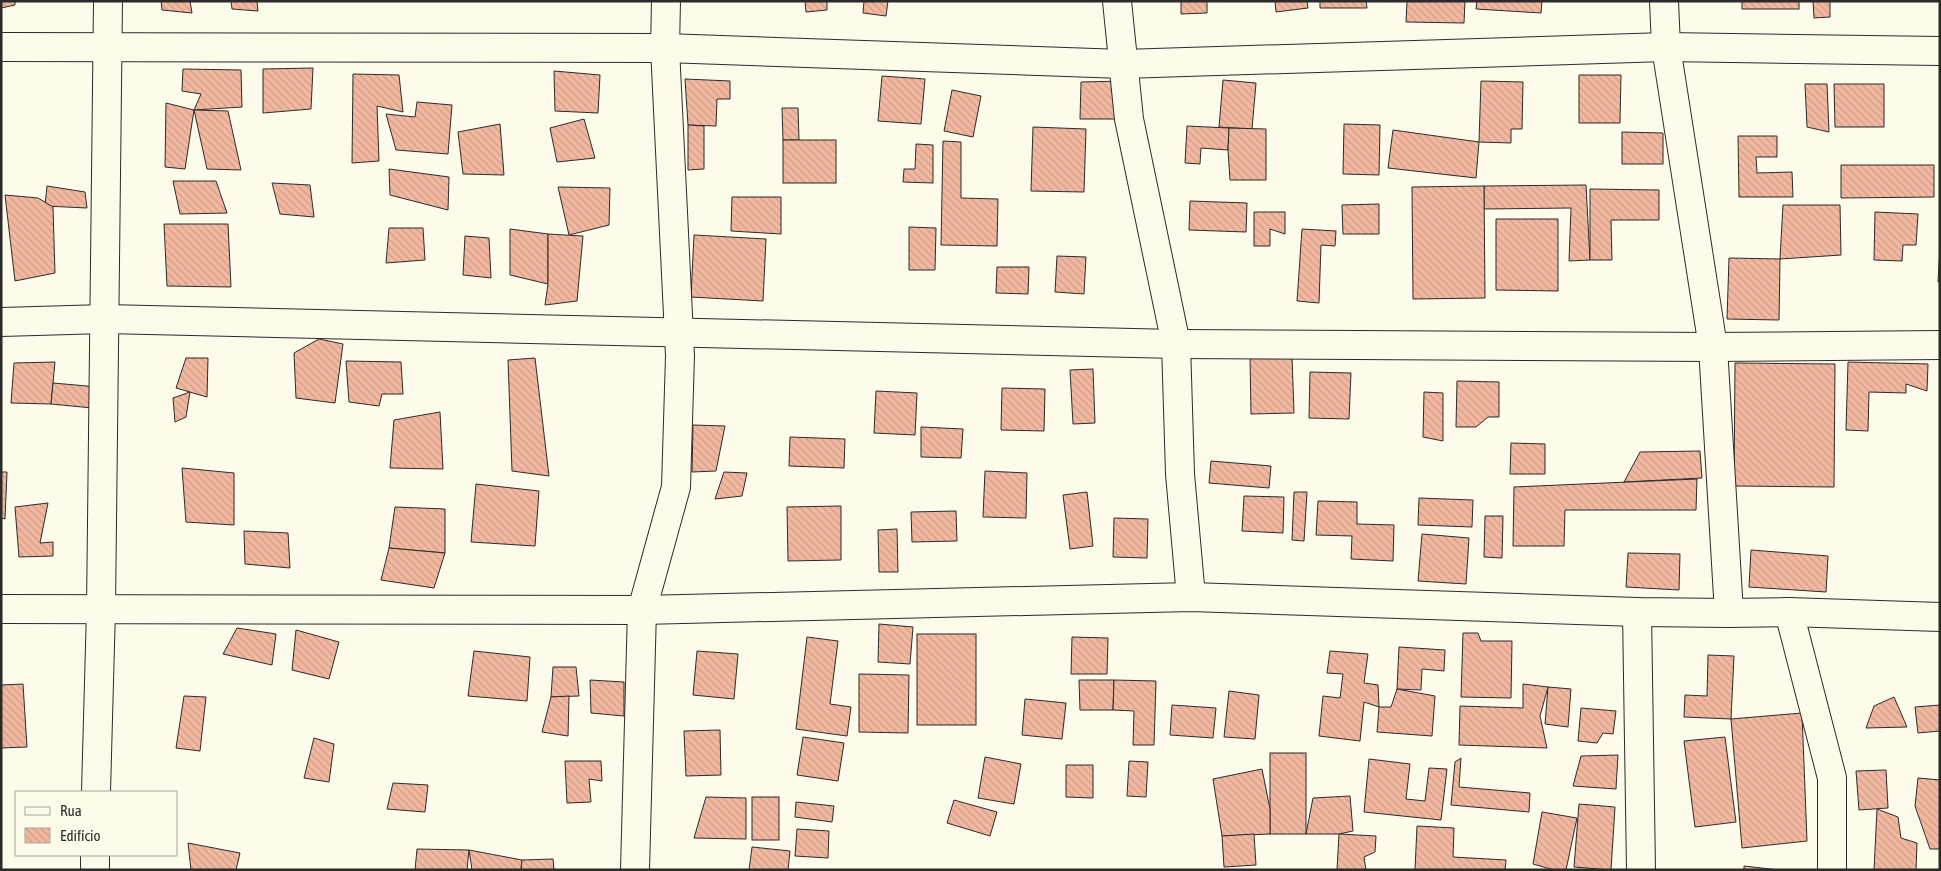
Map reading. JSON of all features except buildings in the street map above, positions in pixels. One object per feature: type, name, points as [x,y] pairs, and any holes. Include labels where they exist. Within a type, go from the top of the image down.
[{"type":"street","points":[[96,791],[101,609],[108,1]]},
{"type":"street","points":[[636,870],[642,610],[676,487],[680,356],[677,333],[665,48],[666,1]]},
{"type":"street","points":[[1117,1],[1129,119],[1176,344],[1180,474],[1191,597]]},
{"type":"street","points":[[1664,1],[1666,47],[1713,347],[1729,613]]},
{"type":"street","points":[[1,47],[665,48],[1123,64],[1666,47],[1940,51]]},
{"type":"street","points":[[1,322],[105,320],[1176,344],[1713,347],[1940,346]]},
{"type":"street","points":[[1,609],[642,610],[1191,597],[1637,612],[1789,612],[1940,617]]},
{"type":"street","points":[[1637,612],[1641,870]]},
{"type":"street","points":[[1789,612],[1832,778],[1832,870]]},
{"type":"street","points":[[94,870],[95,856]]}]
